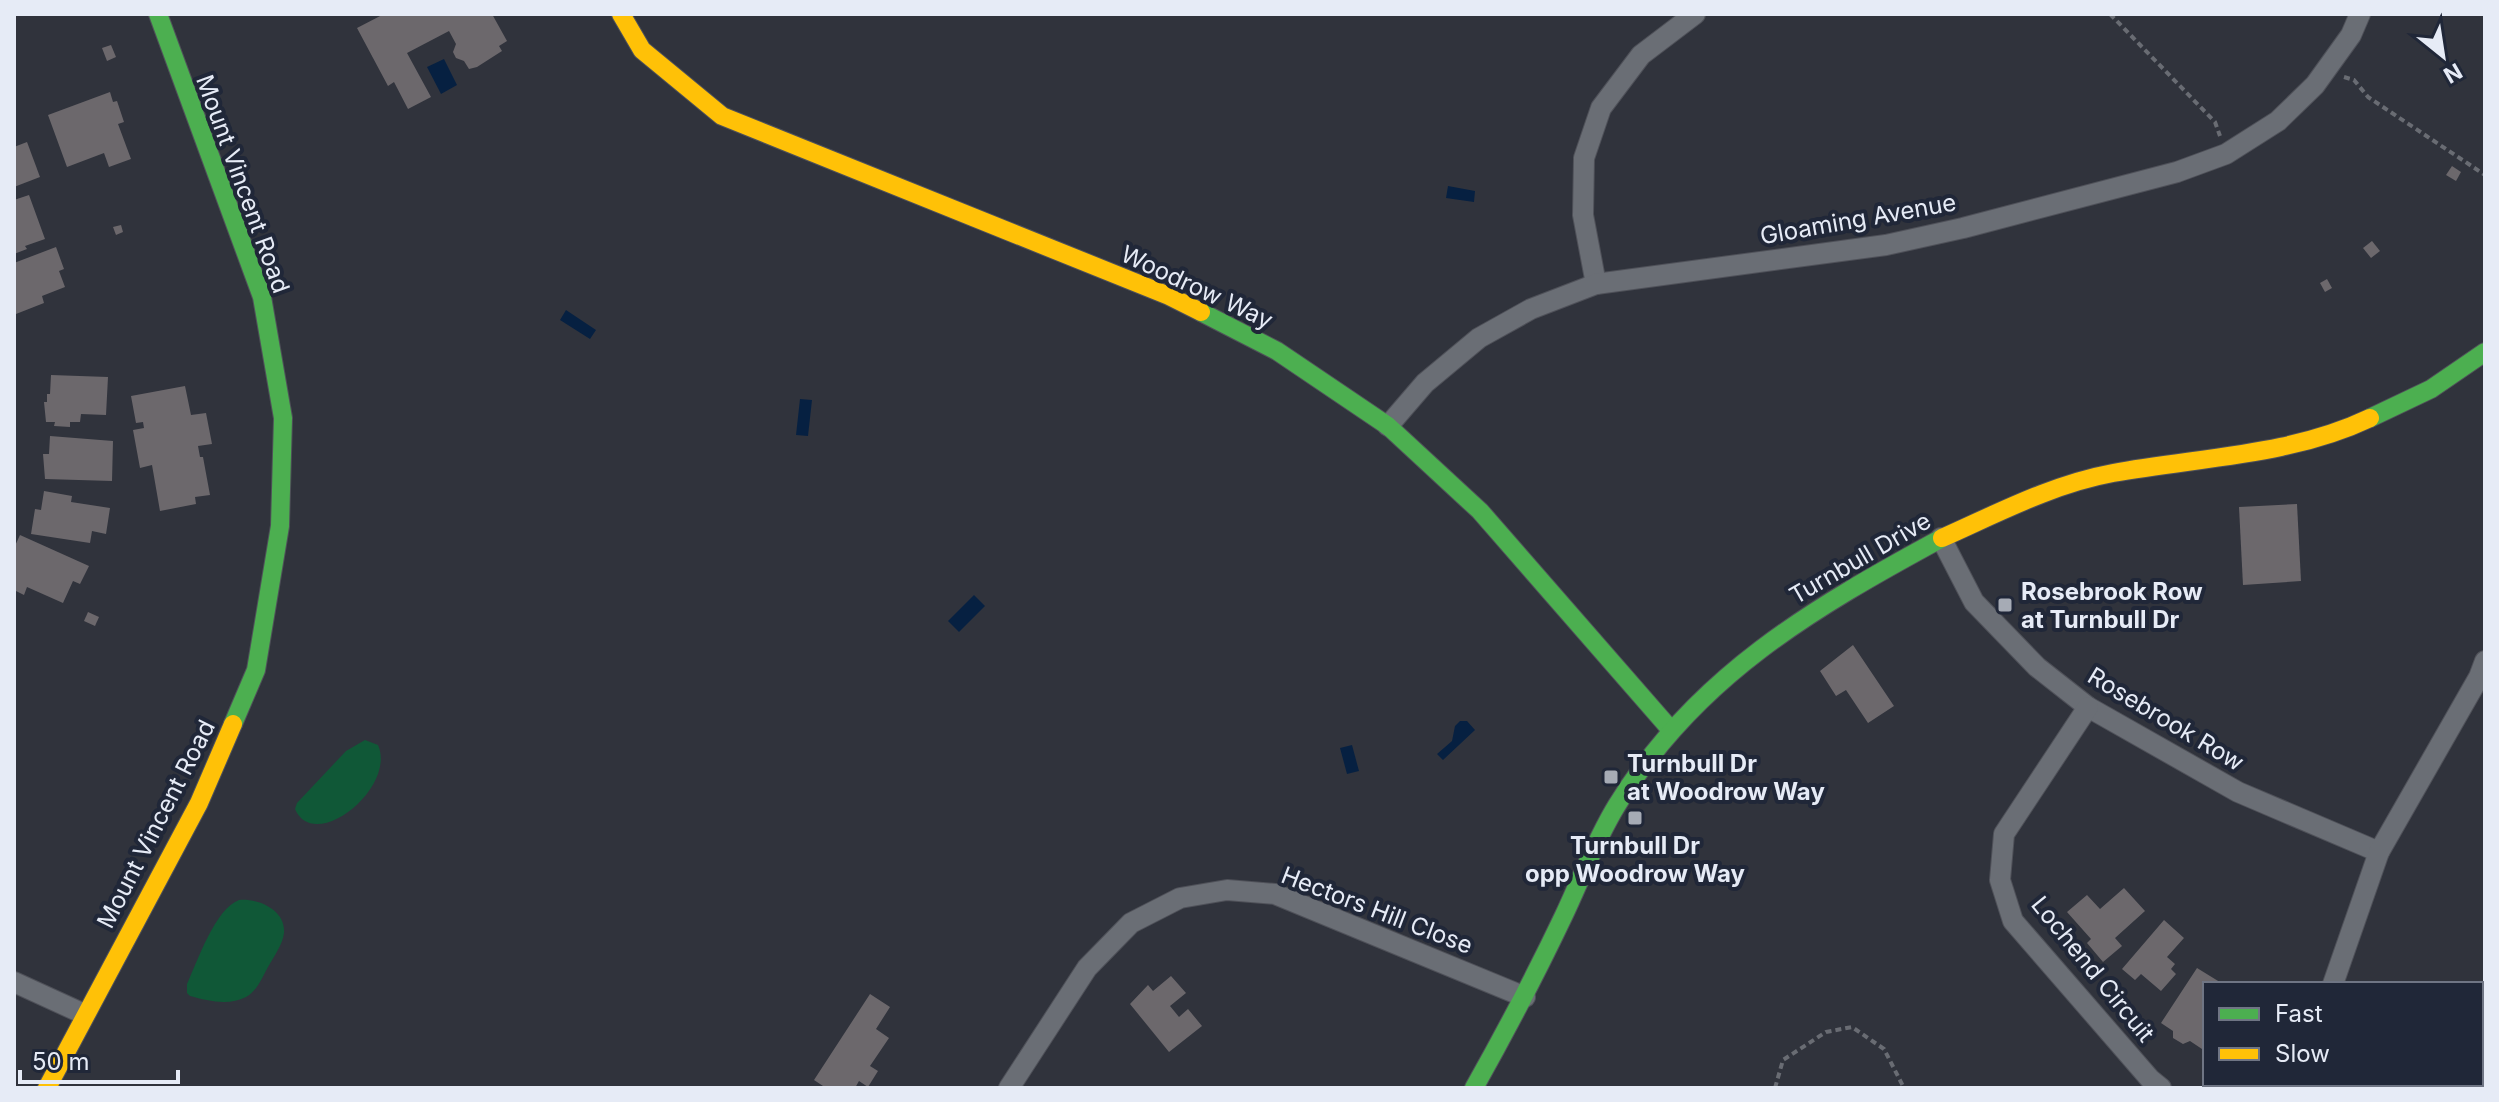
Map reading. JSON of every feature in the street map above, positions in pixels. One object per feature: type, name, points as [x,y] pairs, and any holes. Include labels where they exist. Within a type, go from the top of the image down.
[{"type":"street","name":"Mount Vincent Road","points":[[47,1088],[199,803],[256,670],[280,526],[283,418],[262,297],[158,14]]},
{"type":"street","name":"Woodrow Way","points":[[621,14],[642,50],[722,116],[1169,296],[1277,351],[1388,426],[1480,511],[1671,730]]},
{"type":"street","points":[[1596,284],[1583,215],[1584,158],[1601,108],[1641,55],[1695,14]]},
{"type":"street","name":"Gloaming Avenue","points":[[1388,426],[1425,383],[1479,338],[1531,309],[1596,284],[1886,245],[2177,172],[2226,154],[2278,121],[2328,71],[2351,35],[2360,14]]},
{"type":"street","name":"Turnbull Drive","points":[[1474,1088],[1525,997],[1616,806],[1671,730],[1744,660],[1780,633],[1819,607],[1941,538],[2055,487],[2112,473],[2263,452],[2355,425],[2431,389],[2485,352]]},
{"type":"street","name":"Rosebrook Row","points":[[1941,538],[1974,602],[2037,667],[2088,707],[2238,792],[2379,852]]},
{"type":"street","points":[[2334,982],[2379,852],[2479,677],[2485,661]]},
{"type":"street","name":"Lochend Circuit","points":[[2088,707],[2004,834],[2000,880],[2013,921],[2140,1068],[2161,1088]]},
{"type":"street","name":"Hectors Hill Close","points":[[1009,1088],[1087,968],[1131,923],[1180,898],[1211,892],[1227,890],[1275,894],[1525,997]]},
{"type":"street","points":[[14,982],[84,1014]]},
{"type":"path","points":[[2110,14],[2215,122],[2226,154]]},
{"type":"path","points":[[2328,71],[2354,80],[2368,97],[2485,175]]},
{"type":"path","points":[[1775,1088],[1783,1060],[1826,1032],[1852,1027],[1884,1049],[1904,1088]]},
{"type":"green space","points":[[365,740],[378,745],[381,762],[376,779],[365,796],[335,820],[319,824],[305,821],[295,809],[297,803],[346,751]]},
{"type":"green space","points":[[239,900],[262,903],[276,912],[284,933],[280,946],[259,984],[246,997],[226,1002],[190,996],[187,984],[208,936],[222,914]]},
{"type":"water","points":[[444,59],[457,85],[441,94],[427,67]]},
{"type":"water","points":[[1448,186],[1475,191],[1474,202],[1446,198]]},
{"type":"water","points":[[566,310],[596,330],[590,339],[560,320]]},
{"type":"water","points":[[800,399],[812,400],[808,436],[796,435]]},
{"type":"water","points":[[974,595],[985,606],[959,632],[948,621]]},
{"type":"water","points":[[1460,721],[1467,721],[1475,730],[1443,760],[1437,754],[1452,741],[1455,726]]},
{"type":"water","points":[[1352,745],[1359,771],[1347,774],[1340,748]]},
{"type":"building","points":[[384,14],[492,14],[507,41],[499,46],[502,51],[469,69],[464,61],[456,58],[453,52],[456,44],[449,31],[407,53],[431,97],[408,109],[394,82],[388,86],[357,28]]},
{"type":"building","points":[[111,45],[116,57],[107,61],[102,48]]},
{"type":"building","points":[[110,92],[113,102],[117,101],[124,122],[118,124],[131,159],[109,167],[104,153],[67,167],[48,115]]},
{"type":"building","points":[[27,142],[40,177],[14,187],[14,147]]},
{"type":"building","points":[[2452,166],[2461,172],[2456,181],[2446,175]]},
{"type":"building","points":[[29,195],[45,239],[25,246],[27,249],[14,254],[14,200]]},
{"type":"building","points":[[121,225],[123,232],[116,235],[113,227]]},
{"type":"building","points":[[2372,241],[2380,251],[2371,258],[2363,248]]},
{"type":"building","points":[[56,247],[64,269],[59,271],[65,287],[42,296],[44,303],[16,314],[14,263]]},
{"type":"building","points":[[2327,279],[2332,288],[2325,292],[2320,283]]},
{"type":"building","points":[[51,375],[108,377],[106,415],[81,414],[80,422],[70,422],[70,427],[46,422],[44,402],[50,394]]},
{"type":"building","points":[[185,386],[191,415],[206,413],[212,444],[198,446],[210,495],[195,497],[196,504],[160,511],[152,465],[140,468],[133,430],[144,428],[143,422],[136,423],[131,396]]},
{"type":"building","points":[[50,436],[113,441],[112,481],[45,479],[43,454],[49,454]]},
{"type":"building","points":[[44,491],[72,496],[71,502],[110,508],[106,534],[92,531],[90,543],[31,534],[35,509],[41,510]]},
{"type":"building","points":[[2297,504],[2301,581],[2243,585],[2239,507]]},
{"type":"building","points":[[20,535],[89,566],[80,584],[73,581],[63,603],[27,587],[24,595],[14,590],[14,548]]},
{"type":"building","points":[[88,612],[99,617],[95,626],[84,621]]},
{"type":"building","points":[[1853,645],[1894,706],[1868,723],[1846,690],[1836,696],[1820,671]]},
{"type":"building","points":[[2124,888],[2145,911],[2115,938],[2122,946],[2103,962],[2087,943],[2091,939],[2067,912],[2087,895],[2100,909]]},
{"type":"building","points":[[2164,920],[2184,938],[2167,957],[2175,964],[2171,969],[2176,974],[2161,991],[2141,974],[2135,980],[2122,969]]},
{"type":"building","points":[[2197,968],[2220,982],[2203,982],[2203,1050],[2190,1041],[2183,1044],[2173,1038],[2173,1031],[2161,1023]]},
{"type":"building","points":[[1171,976],[1186,993],[1170,1006],[1179,1017],[1188,1009],[1202,1026],[1169,1052],[1130,1004],[1148,985],[1153,991]]},
{"type":"building","points":[[870,994],[890,1007],[876,1029],[889,1038],[870,1066],[878,1071],[868,1087],[859,1081],[855,1088],[826,1088],[814,1080]]},
{"type":"building","points":[[2401,1086],[2406,1088],[2359,1088]]},
{"type":"traffic: fast","points":[[158,14],[262,297],[283,418],[280,526],[256,670],[233,724]]},
{"type":"traffic: fast","points":[[1201,312],[1277,351],[1388,426],[1480,511],[1671,730]]},
{"type":"traffic: fast","points":[[2370,418],[2431,389],[2485,352]]},
{"type":"traffic: fast","points":[[1474,1088],[1543,959],[1602,831],[1648,759],[1721,682],[1761,649],[1848,591],[1942,538]]},
{"type":"traffic: slow","points":[[621,14],[642,50],[722,116],[1169,296],[1201,312]]},
{"type":"traffic: slow","points":[[1942,538],[2069,484],[2113,473],[2276,448],[2340,431],[2370,418]]},
{"type":"traffic: slow","points":[[47,1088],[199,803],[233,724]]},
{"type":"place","name":"Rosebrook Row at Turnbull Dr","points":[[2005,605]]},
{"type":"place","name":"Turnbull Dr at Woodrow Way","points":[[1611,777]]},
{"type":"place","name":"Turnbull Dr opp Woodrow Way","points":[[1635,818]]}]
